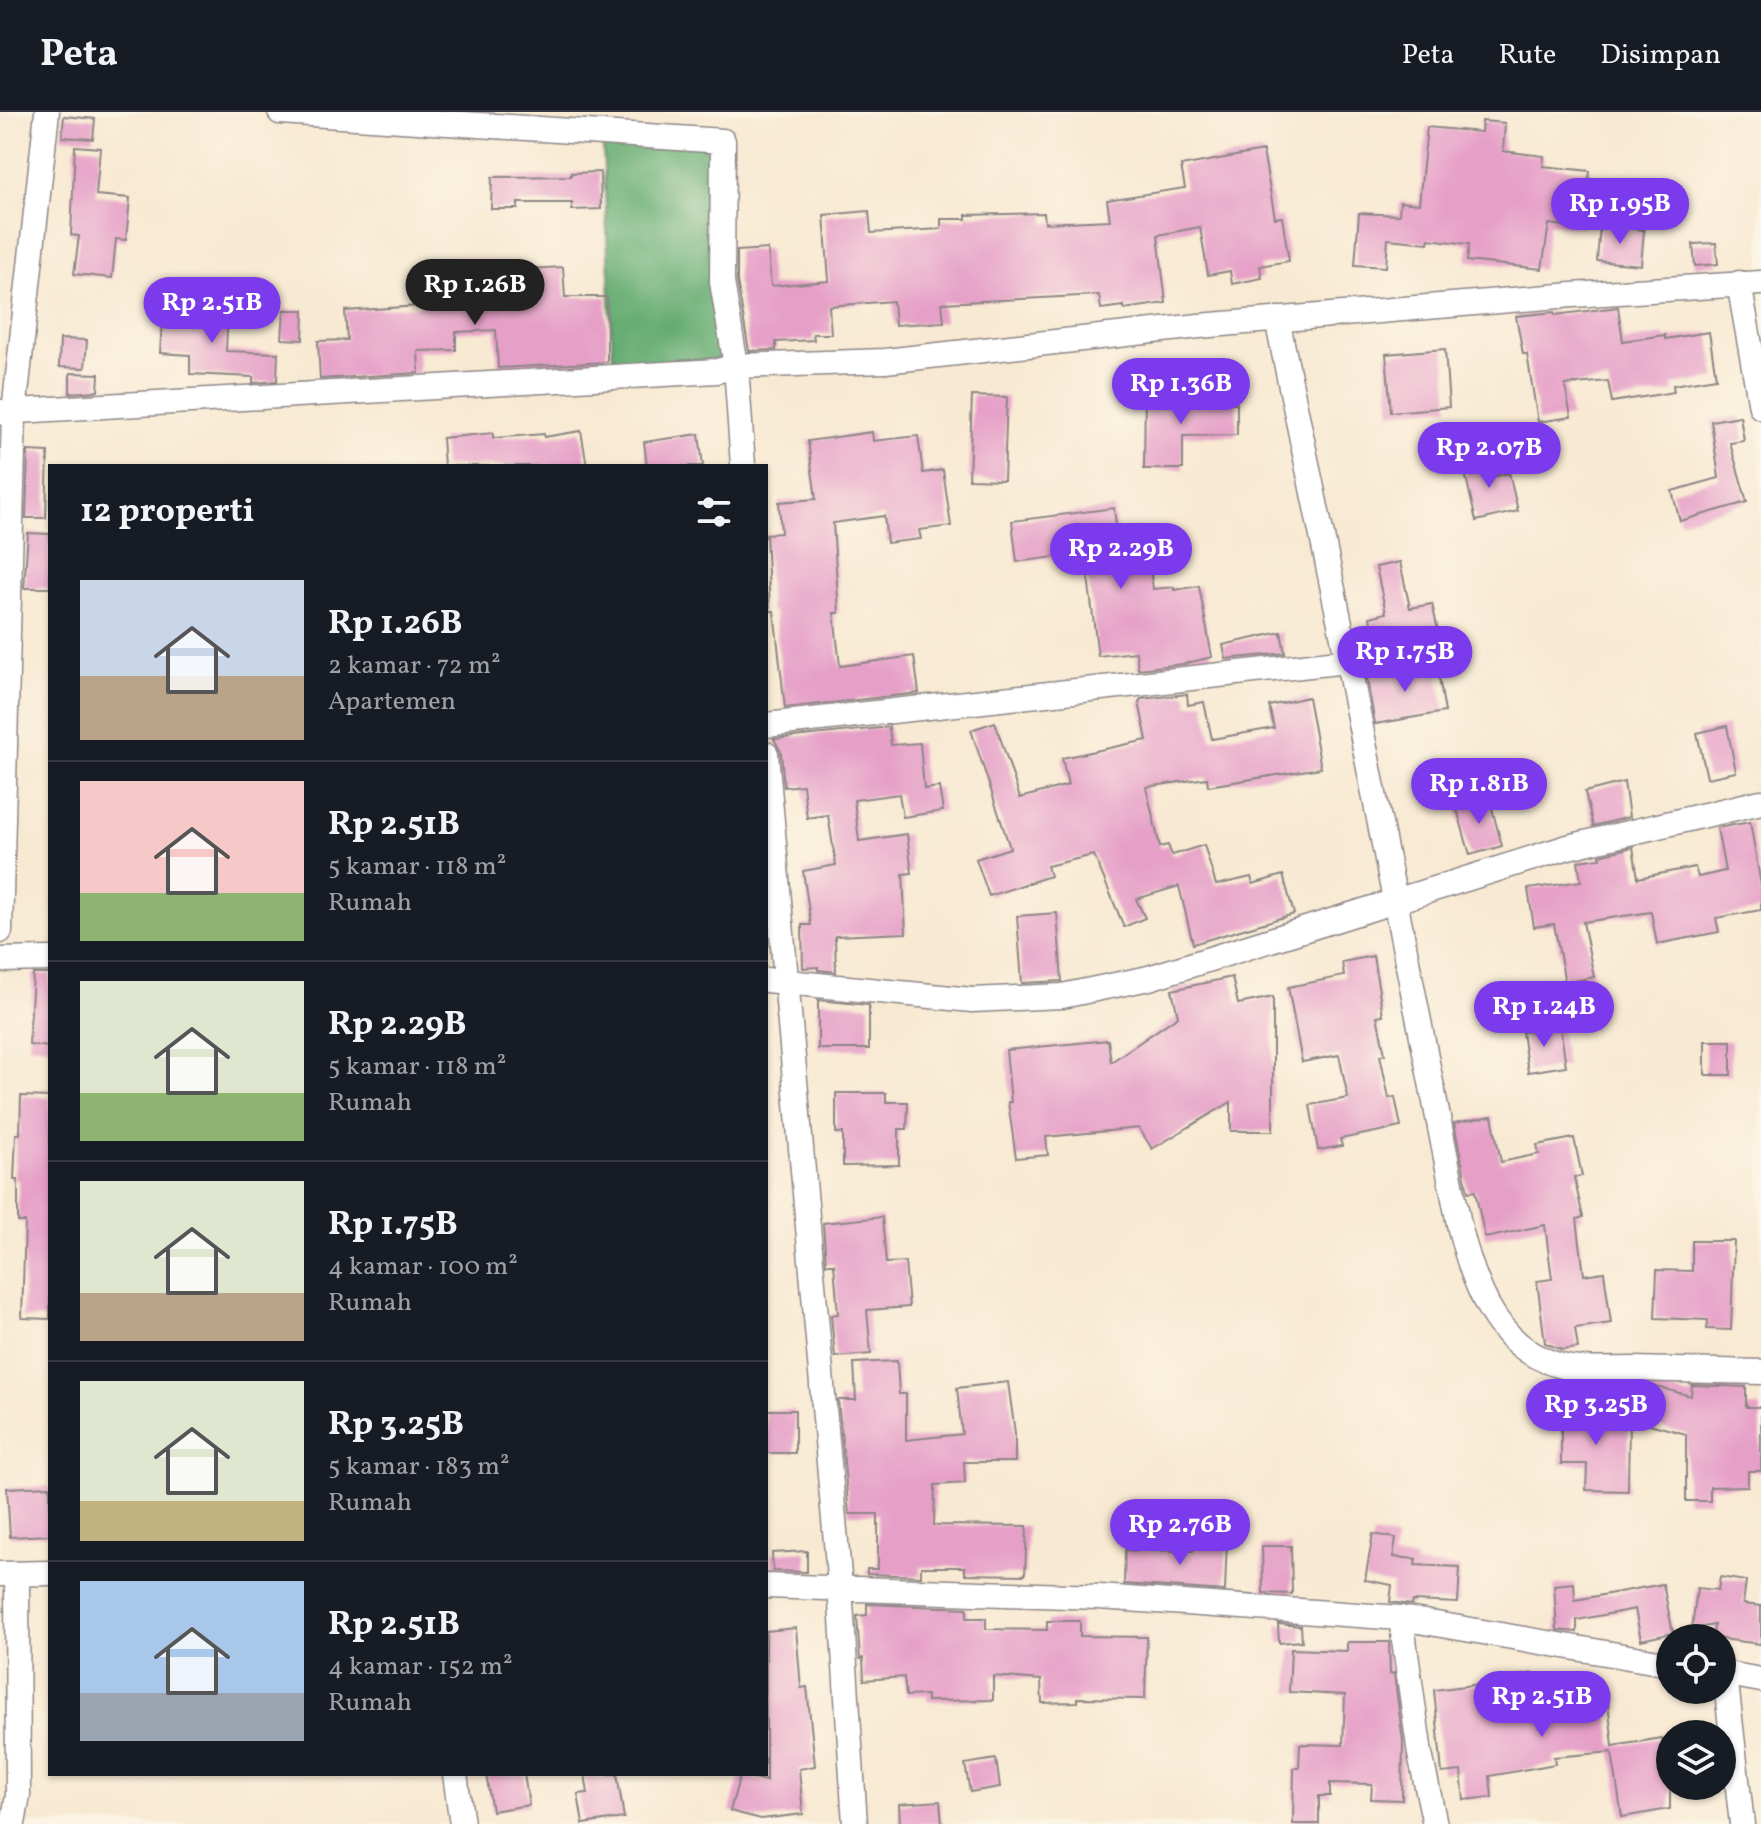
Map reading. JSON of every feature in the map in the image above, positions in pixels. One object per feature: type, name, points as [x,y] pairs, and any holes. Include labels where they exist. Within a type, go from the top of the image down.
[{"type":"street","points":[[0,931],[7,412],[47,112]]},
{"type":"street","points":[[280,112],[723,141],[722,282],[736,366],[743,464]]},
{"type":"street","points":[[7,412],[701,372],[736,366],[885,361],[1277,319],[1750,283],[1761,407]]},
{"type":"street","points":[[1277,319],[1460,1229],[1486,1307],[1503,1330],[1534,1355],[1571,1368],[1761,1372]]},
{"type":"street","points":[[768,725],[1438,651]]},
{"type":"street","points":[[768,795],[777,980],[840,1587],[855,1824]]},
{"type":"street","points":[[777,980],[972,1000],[1062,996],[1158,974],[1568,847],[1761,802]]},
{"type":"street","points":[[0,960],[48,959]]},
{"type":"street","points":[[13,1824],[18,1795],[9,1574],[48,1573]]},
{"type":"street","points":[[768,1586],[1099,1597],[1401,1618],[1656,1662]]},
{"type":"street","points":[[1401,1618],[1420,1754],[1435,1824]]},
{"type":"street","points":[[1736,1675],[1761,1680]]},
{"type":"street","points":[[1728,1704],[1742,1824]]},
{"type":"street","points":[[455,1776],[462,1824]]},
{"type":"green space","points":[[607,141],[710,145],[728,357],[678,364],[616,366],[613,361],[603,146]]},
{"type":"building","points":[[64,116],[95,119],[93,139],[62,137]]},
{"type":"building","points":[[1482,121],[1505,123],[1503,151],[1544,156],[1543,166],[1590,171],[1583,228],[1549,224],[1542,269],[1467,261],[1469,244],[1429,239],[1428,243],[1388,239],[1386,267],[1355,265],[1359,213],[1399,215],[1400,202],[1419,204],[1427,127],[1481,132]]},
{"type":"building","points":[[75,146],[100,148],[96,195],[130,198],[126,240],[116,239],[112,278],[74,274],[79,236],[71,235]]},
{"type":"building","points":[[1263,151],[1275,218],[1282,217],[1289,261],[1260,266],[1262,278],[1232,284],[1230,271],[1208,275],[1200,227],[1158,235],[1166,303],[1101,309],[1099,295],[942,303],[944,322],[895,325],[893,301],[829,306],[831,334],[813,334],[814,340],[776,342],[776,350],[749,351],[737,281],[737,251],[768,249],[771,286],[829,281],[824,215],[869,211],[871,233],[941,229],[941,219],[966,219],[966,215],[1044,213],[1045,223],[1110,220],[1107,200],[1185,188],[1181,166]]},
{"type":"building","points":[[600,172],[601,209],[572,210],[572,203],[518,203],[518,209],[491,209],[492,177],[571,176],[571,173]]},
{"type":"building","points":[[1600,226],[1644,230],[1641,265],[1597,261]]},
{"type":"building","points":[[1716,243],[1718,264],[1695,266],[1693,244]]},
{"type":"building","points":[[563,267],[565,297],[607,297],[607,362],[498,368],[496,330],[456,332],[456,350],[418,351],[419,373],[320,379],[318,341],[347,340],[345,311],[419,306],[418,288],[493,283],[492,271]]},
{"type":"building","points":[[163,307],[228,310],[226,351],[278,353],[277,381],[253,383],[253,377],[190,374],[190,355],[160,353]]},
{"type":"building","points":[[1618,307],[1623,341],[1709,332],[1716,378],[1673,385],[1674,392],[1612,402],[1608,381],[1565,385],[1571,417],[1538,422],[1527,354],[1523,354],[1516,316],[1554,312],[1555,315]]},
{"type":"building","points":[[284,310],[304,310],[303,340],[282,339]]},
{"type":"building","points":[[60,339],[87,340],[85,368],[59,367]]},
{"type":"building","points":[[1445,349],[1449,407],[1391,412],[1386,354]]},
{"type":"building","points":[[70,373],[99,374],[98,391],[70,393]]},
{"type":"building","points":[[1145,391],[1183,391],[1183,403],[1237,403],[1237,435],[1183,436],[1183,469],[1144,469]]},
{"type":"building","points":[[972,396],[1007,397],[1004,480],[969,479]]},
{"type":"building","points":[[1740,416],[1744,441],[1730,443],[1747,502],[1680,521],[1672,491],[1719,478],[1711,421]]},
{"type":"building","points":[[581,431],[587,464],[444,464],[442,438],[493,433],[493,438],[544,434],[544,437]]},
{"type":"building","points":[[872,432],[873,441],[918,436],[923,473],[943,470],[951,526],[919,530],[921,539],[887,543],[884,516],[833,523],[839,613],[834,613],[840,666],[914,656],[919,693],[785,708],[774,611],[770,611],[768,534],[781,533],[779,502],[816,499],[808,441]]},
{"type":"building","points":[[699,434],[703,464],[647,464],[644,442]]},
{"type":"building","points":[[28,451],[48,452],[46,518],[26,518]]},
{"type":"building","points":[[1491,457],[1496,476],[1509,473],[1518,511],[1476,521],[1463,464]]},
{"type":"building","points":[[1114,508],[1120,561],[1148,557],[1153,589],[1199,586],[1212,657],[1138,669],[1136,652],[1098,656],[1085,553],[1017,562],[1012,521]]},
{"type":"building","points":[[28,533],[48,534],[48,588],[24,588]]},
{"type":"building","points":[[1400,562],[1410,608],[1432,604],[1439,635],[1375,643],[1370,617],[1386,613],[1376,567]]},
{"type":"building","points":[[1281,632],[1285,653],[1226,659],[1223,645]]},
{"type":"building","points":[[1437,666],[1445,712],[1375,724],[1366,674]]},
{"type":"building","points":[[1187,694],[1188,705],[1204,702],[1212,739],[1274,728],[1269,706],[1308,697],[1321,768],[1208,786],[1207,778],[1146,787],[1160,847],[1168,845],[1172,855],[1204,845],[1216,885],[1251,877],[1253,884],[1283,875],[1294,914],[1193,944],[1179,886],[1136,899],[1145,918],[1124,927],[1094,855],[1047,866],[1050,876],[989,896],[976,859],[1010,848],[971,730],[995,722],[1020,798],[1068,785],[1062,758],[1147,740],[1139,702],[1141,699]]},
{"type":"building","points":[[1727,726],[1736,772],[1707,778],[1697,733]]},
{"type":"building","points":[[889,727],[891,745],[920,743],[924,789],[939,787],[943,811],[903,817],[899,794],[854,800],[859,841],[907,834],[912,873],[903,874],[906,933],[835,936],[836,972],[818,970],[818,967],[803,968],[802,925],[811,925],[803,871],[836,865],[828,815],[807,818],[803,785],[784,787],[781,752],[774,739]]},
{"type":"building","points":[[1624,782],[1629,817],[1593,826],[1585,792]]},
{"type":"building","points":[[1489,797],[1502,846],[1470,855],[1456,806]]},
{"type":"building","points":[[1750,822],[1761,885],[1761,910],[1716,918],[1719,932],[1657,944],[1651,912],[1583,922],[1594,977],[1565,983],[1554,924],[1534,927],[1528,889],[1581,881],[1578,861],[1601,858],[1600,855],[1633,847],[1638,878],[1695,867],[1698,877],[1725,871],[1717,828]]},
{"type":"building","points":[[1057,913],[1062,981],[1022,983],[1017,916]]},
{"type":"building","points":[[1373,956],[1383,1015],[1377,1016],[1385,1054],[1380,1055],[1389,1098],[1395,1097],[1401,1127],[1340,1139],[1342,1146],[1318,1150],[1310,1105],[1348,1098],[1339,1055],[1302,1062],[1288,987],[1344,976],[1342,962]]},
{"type":"building","points":[[33,974],[48,974],[48,1047],[29,1045]]},
{"type":"building","points":[[1232,977],[1238,1004],[1273,997],[1273,1131],[1231,1131],[1231,1102],[1152,1149],[1139,1128],[1046,1137],[1048,1155],[1016,1158],[1008,1102],[1011,1102],[1006,1050],[1108,1040],[1111,1062],[1178,1016],[1172,990]]},
{"type":"building","points":[[818,1000],[869,1005],[869,1049],[818,1049]]},
{"type":"building","points":[[1560,1026],[1566,1066],[1528,1072],[1522,1032]]},
{"type":"building","points":[[1705,1041],[1731,1041],[1731,1075],[1705,1075]]},
{"type":"building","points":[[836,1093],[886,1093],[886,1102],[908,1102],[907,1129],[899,1129],[899,1165],[843,1166],[843,1133],[836,1133]]},
{"type":"building","points":[[21,1096],[48,1097],[48,1319],[22,1318],[25,1222],[18,1222],[18,1180],[14,1180],[16,1134],[20,1134]]},
{"type":"building","points":[[1492,1116],[1501,1162],[1539,1154],[1537,1145],[1574,1138],[1582,1176],[1574,1177],[1583,1217],[1577,1219],[1584,1275],[1604,1272],[1611,1323],[1575,1328],[1578,1348],[1562,1350],[1545,1343],[1537,1281],[1552,1279],[1545,1225],[1485,1238],[1475,1191],[1468,1192],[1454,1123]]},
{"type":"building","points":[[882,1217],[886,1263],[905,1262],[909,1307],[867,1310],[871,1354],[835,1357],[831,1315],[838,1314],[834,1264],[826,1264],[823,1223]]},
{"type":"building","points":[[1692,1241],[1734,1241],[1731,1330],[1707,1329],[1708,1320],[1655,1318],[1657,1270],[1692,1271]]},
{"type":"building","points":[[897,1361],[899,1394],[906,1394],[906,1440],[962,1434],[957,1388],[1008,1382],[1015,1433],[1015,1462],[964,1462],[965,1483],[935,1485],[934,1525],[1027,1526],[1025,1575],[965,1574],[965,1567],[921,1567],[921,1576],[867,1574],[867,1569],[878,1569],[878,1514],[849,1514],[838,1400],[856,1400],[854,1363]]},
{"type":"building","points":[[1629,1384],[1646,1384],[1691,1396],[1692,1385],[1746,1387],[1746,1407],[1761,1407],[1761,1471],[1748,1471],[1748,1486],[1710,1487],[1710,1501],[1686,1501],[1686,1434],[1620,1416]]},
{"type":"building","points":[[1561,1402],[1585,1402],[1584,1418],[1629,1419],[1628,1491],[1586,1490],[1587,1464],[1561,1464]]},
{"type":"building","points":[[768,1410],[795,1410],[795,1453],[768,1453]]},
{"type":"building","points":[[48,1486],[48,1535],[10,1537],[7,1488]]},
{"type":"building","points":[[1373,1534],[1396,1538],[1393,1557],[1416,1559],[1415,1565],[1460,1567],[1458,1603],[1413,1601],[1412,1605],[1390,1602],[1392,1585],[1365,1580]]},
{"type":"building","points":[[1194,1538],[1227,1539],[1225,1591],[1124,1584],[1125,1550],[1193,1551]]},
{"type":"building","points":[[1262,1546],[1291,1546],[1292,1594],[1263,1593]]},
{"type":"building","points":[[807,1551],[807,1572],[773,1571],[772,1553]]},
{"type":"building","points":[[1720,1577],[1746,1581],[1743,1604],[1761,1606],[1761,1644],[1736,1641],[1736,1624],[1693,1624],[1697,1588],[1718,1590]]},
{"type":"building","points":[[1574,1583],[1575,1600],[1663,1584],[1671,1624],[1656,1624],[1656,1637],[1641,1640],[1635,1609],[1577,1620],[1577,1632],[1557,1630],[1554,1585]]},
{"type":"building","points":[[867,1604],[967,1608],[967,1618],[986,1618],[986,1629],[1047,1630],[1047,1621],[1080,1621],[1080,1636],[1147,1637],[1145,1699],[1077,1698],[1077,1702],[1042,1703],[1041,1680],[993,1676],[993,1700],[927,1701],[927,1695],[906,1696],[904,1677],[864,1680],[857,1616],[867,1615]]},
{"type":"building","points":[[1278,1624],[1301,1626],[1302,1641],[1279,1643]]},
{"type":"building","points":[[796,1628],[801,1688],[807,1687],[815,1766],[799,1769],[803,1814],[761,1819],[730,1811],[740,1776],[766,1781],[768,1776],[768,1631]]},
{"type":"building","points":[[1347,1642],[1389,1642],[1390,1674],[1394,1673],[1403,1741],[1402,1800],[1371,1799],[1372,1784],[1330,1783],[1330,1796],[1319,1796],[1319,1824],[1293,1824],[1294,1768],[1299,1768],[1300,1744],[1343,1745],[1345,1695],[1289,1692],[1291,1649],[1347,1651]]},
{"type":"building","points":[[1534,1673],[1537,1694],[1569,1689],[1571,1697],[1607,1693],[1613,1746],[1656,1739],[1656,1800],[1670,1800],[1670,1809],[1622,1817],[1612,1752],[1554,1757],[1555,1764],[1490,1776],[1492,1797],[1464,1800],[1461,1771],[1442,1773],[1434,1690],[1510,1680],[1510,1677]]},
{"type":"building","points":[[996,1759],[1000,1787],[970,1792],[965,1764]]},
{"type":"building","points":[[486,1776],[524,1776],[529,1805],[492,1811]]},
{"type":"building","points":[[585,1776],[617,1776],[624,1818],[583,1824],[578,1794],[588,1793]]},
{"type":"building","points":[[940,1801],[942,1824],[900,1824],[899,1804]]}]
